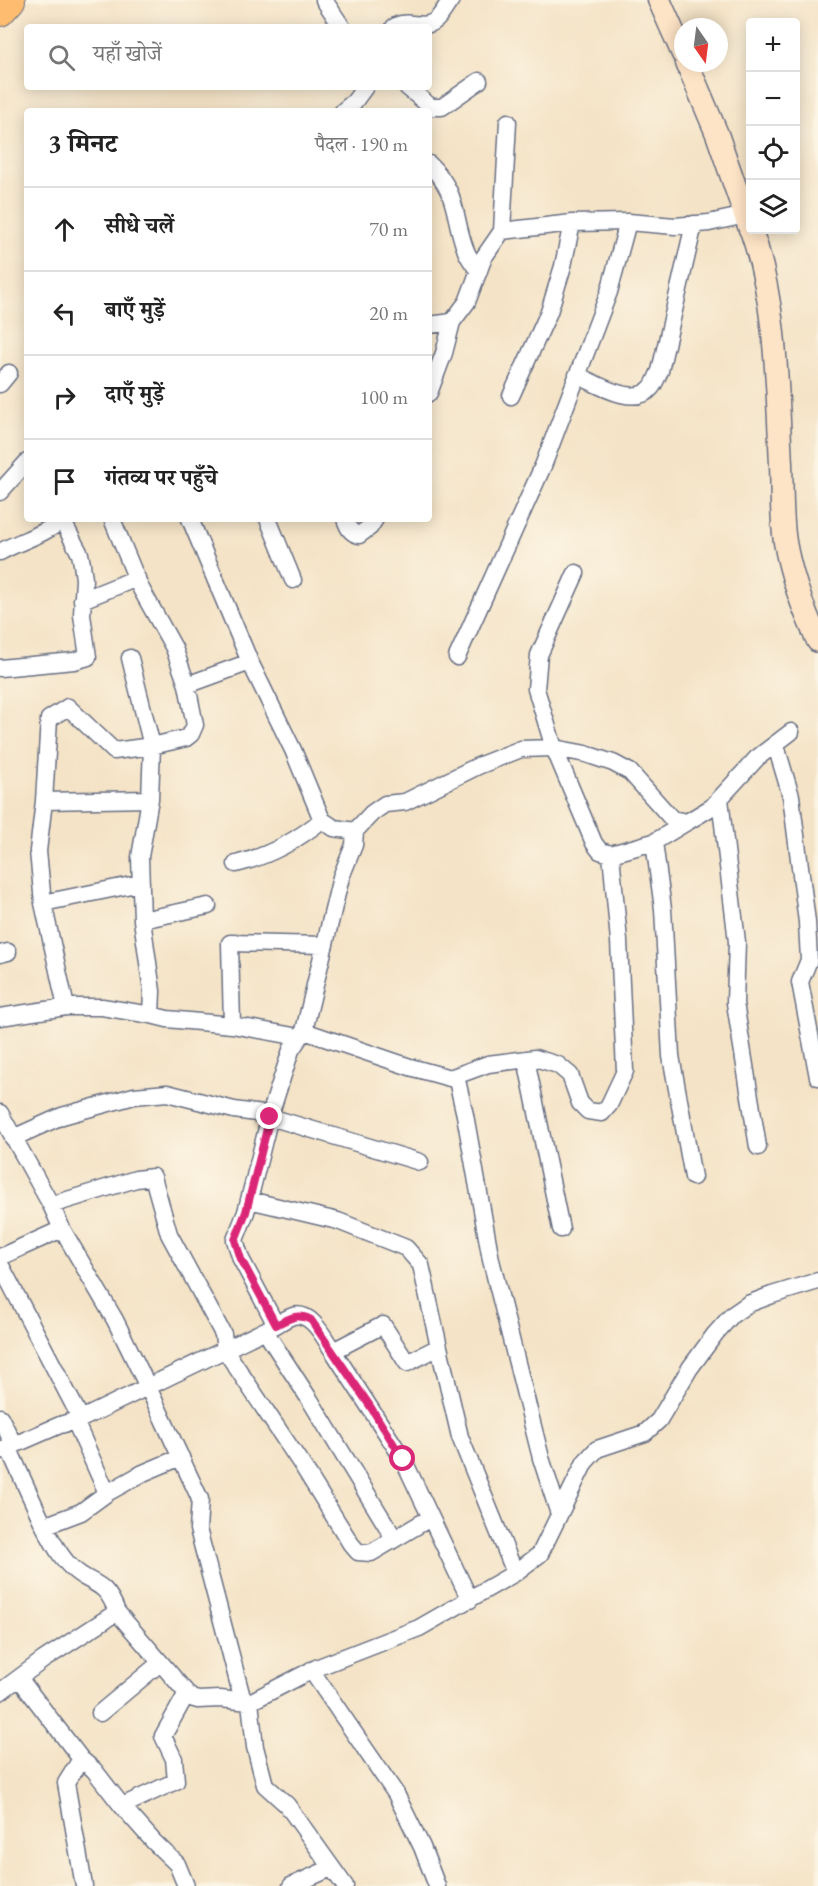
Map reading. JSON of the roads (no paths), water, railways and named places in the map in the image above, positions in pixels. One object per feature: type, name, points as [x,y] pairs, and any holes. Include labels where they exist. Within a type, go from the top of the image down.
[{"type":"highway","points":[[0,11],[10,0]]},
{"type":"street","points":[[324,0],[340,24]]},
{"type":"street","points":[[430,24],[436,20],[451,0]]},
{"type":"street","points":[[659,0],[674,34]]},
{"type":"street","points":[[691,72],[717,134],[746,216]]},
{"type":"street","points":[[411,90],[431,107],[442,107],[479,81]]},
{"type":"street","points":[[347,108],[363,90]]},
{"type":"street","points":[[432,385],[452,322],[467,302],[484,257],[502,231],[508,122]]},
{"type":"street","points":[[432,168],[448,188],[454,202],[466,252],[479,271]]},
{"type":"street","points":[[502,231],[572,223],[628,222],[675,226],[746,224]]},
{"type":"street","points":[[457,657],[543,466],[609,292],[628,222]]},
{"type":"street","points":[[510,396],[549,312],[563,266],[572,223]]},
{"type":"street","points":[[577,375],[618,394],[631,396],[651,389],[660,371],[694,224]]},
{"type":"street","points":[[752,234],[759,254],[776,352],[785,540],[807,617],[818,641]]},
{"type":"street","points":[[432,325],[452,322]]},
{"type":"street","points":[[0,492],[24,465]]},
{"type":"street","points":[[0,552],[46,532],[59,522]]},
{"type":"street","points":[[0,668],[74,661],[88,657],[82,615],[84,579],[80,554],[63,522]]},
{"type":"street","points":[[66,1007],[43,903],[38,851],[44,801],[49,719],[68,707],[114,751],[152,746],[186,738],[191,734],[195,725],[187,685],[174,648],[137,578],[113,522]]},
{"type":"street","points":[[191,522],[250,662],[293,750],[322,820],[334,828],[355,831]]},
{"type":"street","points":[[269,522],[293,580]]},
{"type":"street","points":[[346,522],[349,529],[359,535],[373,522]]},
{"type":"street","points":[[576,573],[539,655],[536,689],[554,748],[594,843],[600,851],[611,854],[654,842],[712,807],[757,759],[791,732]]},
{"type":"street","points":[[82,600],[137,578]]},
{"type":"street","points":[[130,658],[152,746],[150,800],[140,856],[142,920],[152,991],[151,1015]]},
{"type":"street","points":[[187,685],[250,662]]},
{"type":"street","points":[[776,746],[791,796],[807,922],[809,960],[800,982],[818,1077]]},
{"type":"street","points":[[394,1538],[310,1400],[270,1328],[235,1240],[249,1200],[270,1116],[291,1050],[301,1034],[341,877],[354,845],[355,831],[372,813],[385,804],[405,802],[478,766],[521,749],[554,748],[586,754],[630,772],[672,819],[687,822]]},
{"type":"street","points":[[720,799],[737,942],[735,1003],[758,1147]]},
{"type":"street","points":[[44,801],[150,800]]},
{"type":"street","points":[[236,864],[254,860],[283,848],[322,820]]},
{"type":"street","points":[[654,842],[663,909],[670,1056],[693,1177]]},
{"type":"street","points":[[0,1017],[66,1007],[102,1007],[167,1019],[301,1034],[450,1078],[488,1064],[535,1058],[558,1065],[570,1075],[580,1103],[588,1111],[602,1113],[609,1105],[625,1071],[619,941],[611,854]]},
{"type":"street","points":[[43,903],[141,883]]},
{"type":"street","points":[[142,920],[208,906]]},
{"type":"street","points":[[232,1025],[230,943],[325,945]]},
{"type":"street","points":[[526,1059],[561,1229]]},
{"type":"street","points":[[456,1076],[491,1260],[540,1458],[559,1514]]},
{"type":"street","points":[[13,1138],[62,1116],[134,1096],[167,1093],[234,1110],[270,1116],[420,1162]]},
{"type":"street","points":[[0,1113],[114,1320],[200,1499],[198,1530],[246,1701],[265,1785],[287,1805],[345,1886]]},
{"type":"street","points":[[51,1205],[136,1179],[153,1177],[170,1234],[223,1334],[225,1350],[304,1468],[351,1544],[358,1552],[370,1553],[430,1518]]},
{"type":"street","points":[[249,1200],[338,1221],[406,1248],[421,1265],[460,1437],[515,1573]]},
{"type":"street","points":[[0,1257],[62,1228]]},
{"type":"street","points":[[0,1264],[78,1420],[107,1493]]},
{"type":"street","points":[[0,1417],[7,1448],[44,1526],[72,1569],[103,1587],[112,1599],[117,1612],[191,1698],[246,1701],[311,1670],[419,1628],[515,1573],[540,1554],[585,1462],[597,1449],[645,1433],[659,1420],[709,1342],[732,1315],[748,1304],[818,1281]]},
{"type":"street","points":[[7,1448],[78,1420],[293,1316],[304,1316],[311,1320],[403,1459],[470,1600]]},
{"type":"street","points":[[333,1352],[383,1325],[407,1363],[439,1347]]},
{"type":"street","points":[[44,1526],[81,1512],[107,1493],[143,1473],[181,1457]]},
{"type":"street","points":[[0,1692],[43,1660],[117,1612]]},
{"type":"street","points":[[100,1713],[160,1663]]},
{"type":"street","points":[[311,1670],[396,1794],[422,1847],[437,1886]]},
{"type":"street","points":[[19,1678],[81,1759],[94,1770],[154,1842],[177,1863],[186,1886]]},
{"type":"street","points":[[122,1806],[176,1781],[174,1759],[163,1736],[187,1693]]},
{"type":"street","points":[[81,1759],[66,1783],[84,1886]]},
{"type":"street","points":[[291,1886],[331,1868]]}]
